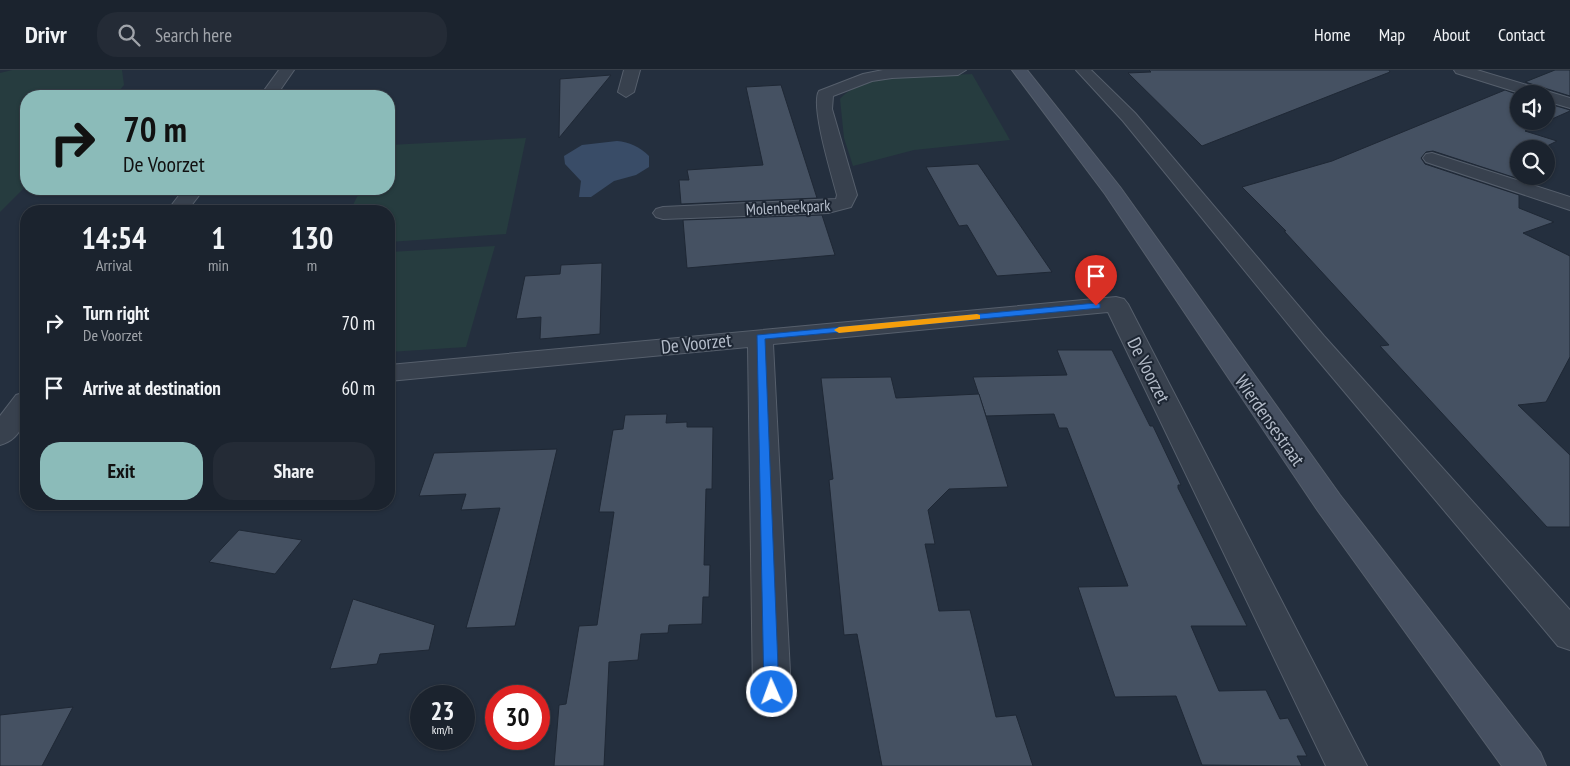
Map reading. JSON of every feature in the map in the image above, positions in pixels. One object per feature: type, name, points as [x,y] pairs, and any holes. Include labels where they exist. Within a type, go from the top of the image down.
[{"type":"main road","name":"Wierdensestraat","points":[[1019,70],[1114,191],[1329,503],[1526,766]]},
{"type":"street","points":[[272,90],[287,70]]},
{"type":"street","points":[[626,92],[632,70]]},
{"type":"street","name":"Molenbeekpark","points":[[848,70],[868,77]]},
{"type":"street","name":"Molenbeekpark","points":[[664,213],[828,207],[844,203],[847,194],[824,109],[825,94],[868,77],[892,73],[958,70]]},
{"type":"street","points":[[1083,70],[1129,117],[1315,340],[1570,634]]},
{"type":"street","points":[[1460,70],[1510,85]]},
{"type":"street","points":[[1555,99],[1570,103]]},
{"type":"street","points":[[1432,158],[1570,204]]},
{"type":"street","points":[[182,205],[189,195]]},
{"type":"street","name":"De Voorzet","points":[[395,372],[1116,304],[1347,766]]},
{"type":"street","points":[[760,337],[772,692]]},
{"type":"street","points":[[0,435],[20,412]]},
{"type":"green space","points":[[12,70],[122,70],[124,85],[120,90],[20,90],[20,192],[0,212],[0,73]]},
{"type":"green space","points":[[972,74],[1010,140],[914,150],[853,166],[844,138],[840,99],[851,90],[866,83],[902,76]]},
{"type":"green space","points":[[526,138],[506,234],[395,242],[395,205],[353,205],[358,195],[395,195],[395,145]]},
{"type":"green space","points":[[495,246],[466,347],[395,352],[395,252]]},
{"type":"water","points":[[617,141],[634,146],[646,153],[649,156],[649,167],[636,175],[614,181],[591,197],[579,197],[581,181],[565,164],[564,156],[582,145]]},
{"type":"building","points":[[1149,70],[1389,70],[1390,72],[1202,146],[1128,73],[1151,72]]},
{"type":"building","points":[[1555,70],[1570,70],[1570,96],[1555,91],[1555,85],[1535,85],[1525,82]]},
{"type":"building","points":[[611,75],[559,138],[560,79]]},
{"type":"building","points":[[781,85],[817,198],[681,204],[679,180],[689,180],[687,170],[763,165],[746,87]]},
{"type":"building","points":[[1505,90],[1510,92],[1510,130],[1527,130],[1525,131],[1554,140],[1510,140],[1510,176],[1433,151],[1426,152],[1421,158],[1425,164],[1519,195],[1519,208],[1554,222],[1523,233],[1570,256],[1570,357],[1546,402],[1518,405],[1570,455],[1570,527],[1547,527],[1380,346],[1389,345],[1284,231],[1286,231],[1242,187],[1332,161]]},
{"type":"building","points":[[1555,106],[1570,111],[1555,118]]},
{"type":"building","points":[[978,164],[1052,272],[997,276],[967,225],[959,226],[926,167]]},
{"type":"building","points":[[822,215],[835,255],[687,268],[683,220]]},
{"type":"building","points":[[602,263],[600,334],[540,339],[541,317],[516,319],[525,276],[560,274],[561,265]]},
{"type":"building","points":[[1057,350],[1112,350],[1150,426],[1153,426],[1181,485],[1178,485],[1178,488],[1247,626],[1191,626],[1219,691],[1266,690],[1280,719],[1288,718],[1307,756],[1297,756],[1302,766],[1202,765],[1176,696],[1115,697],[1078,587],[1128,586],[1067,428],[1059,428],[1054,414],[986,416],[973,377],[1067,375]]},
{"type":"building","points":[[891,377],[896,398],[979,394],[1008,487],[949,489],[928,510],[935,544],[925,544],[939,611],[970,610],[996,717],[1016,715],[1033,766],[882,766],[857,634],[844,635],[829,480],[833,479],[821,378]]},
{"type":"building","points":[[667,414],[666,423],[687,422],[687,427],[713,427],[712,489],[706,489],[704,565],[710,565],[709,597],[703,597],[702,624],[669,625],[668,633],[641,634],[638,660],[609,662],[604,766],[554,766],[559,705],[566,704],[579,626],[597,625],[614,512],[599,512],[613,430],[623,429],[625,415]]},
{"type":"building","points":[[557,449],[515,626],[466,628],[500,508],[461,510],[466,494],[419,496],[434,453]]},
{"type":"building","points":[[239,530],[302,540],[275,574],[209,562]]},
{"type":"building","points":[[353,599],[435,625],[429,650],[380,654],[377,664],[330,669]]},
{"type":"building","points":[[73,707],[42,766],[0,766],[0,715]]},
{"type":"slow traffic","points":[[839,330],[977,317]]},
{"type":"route","points":[[772,692],[760,337],[1096,306]]}]
